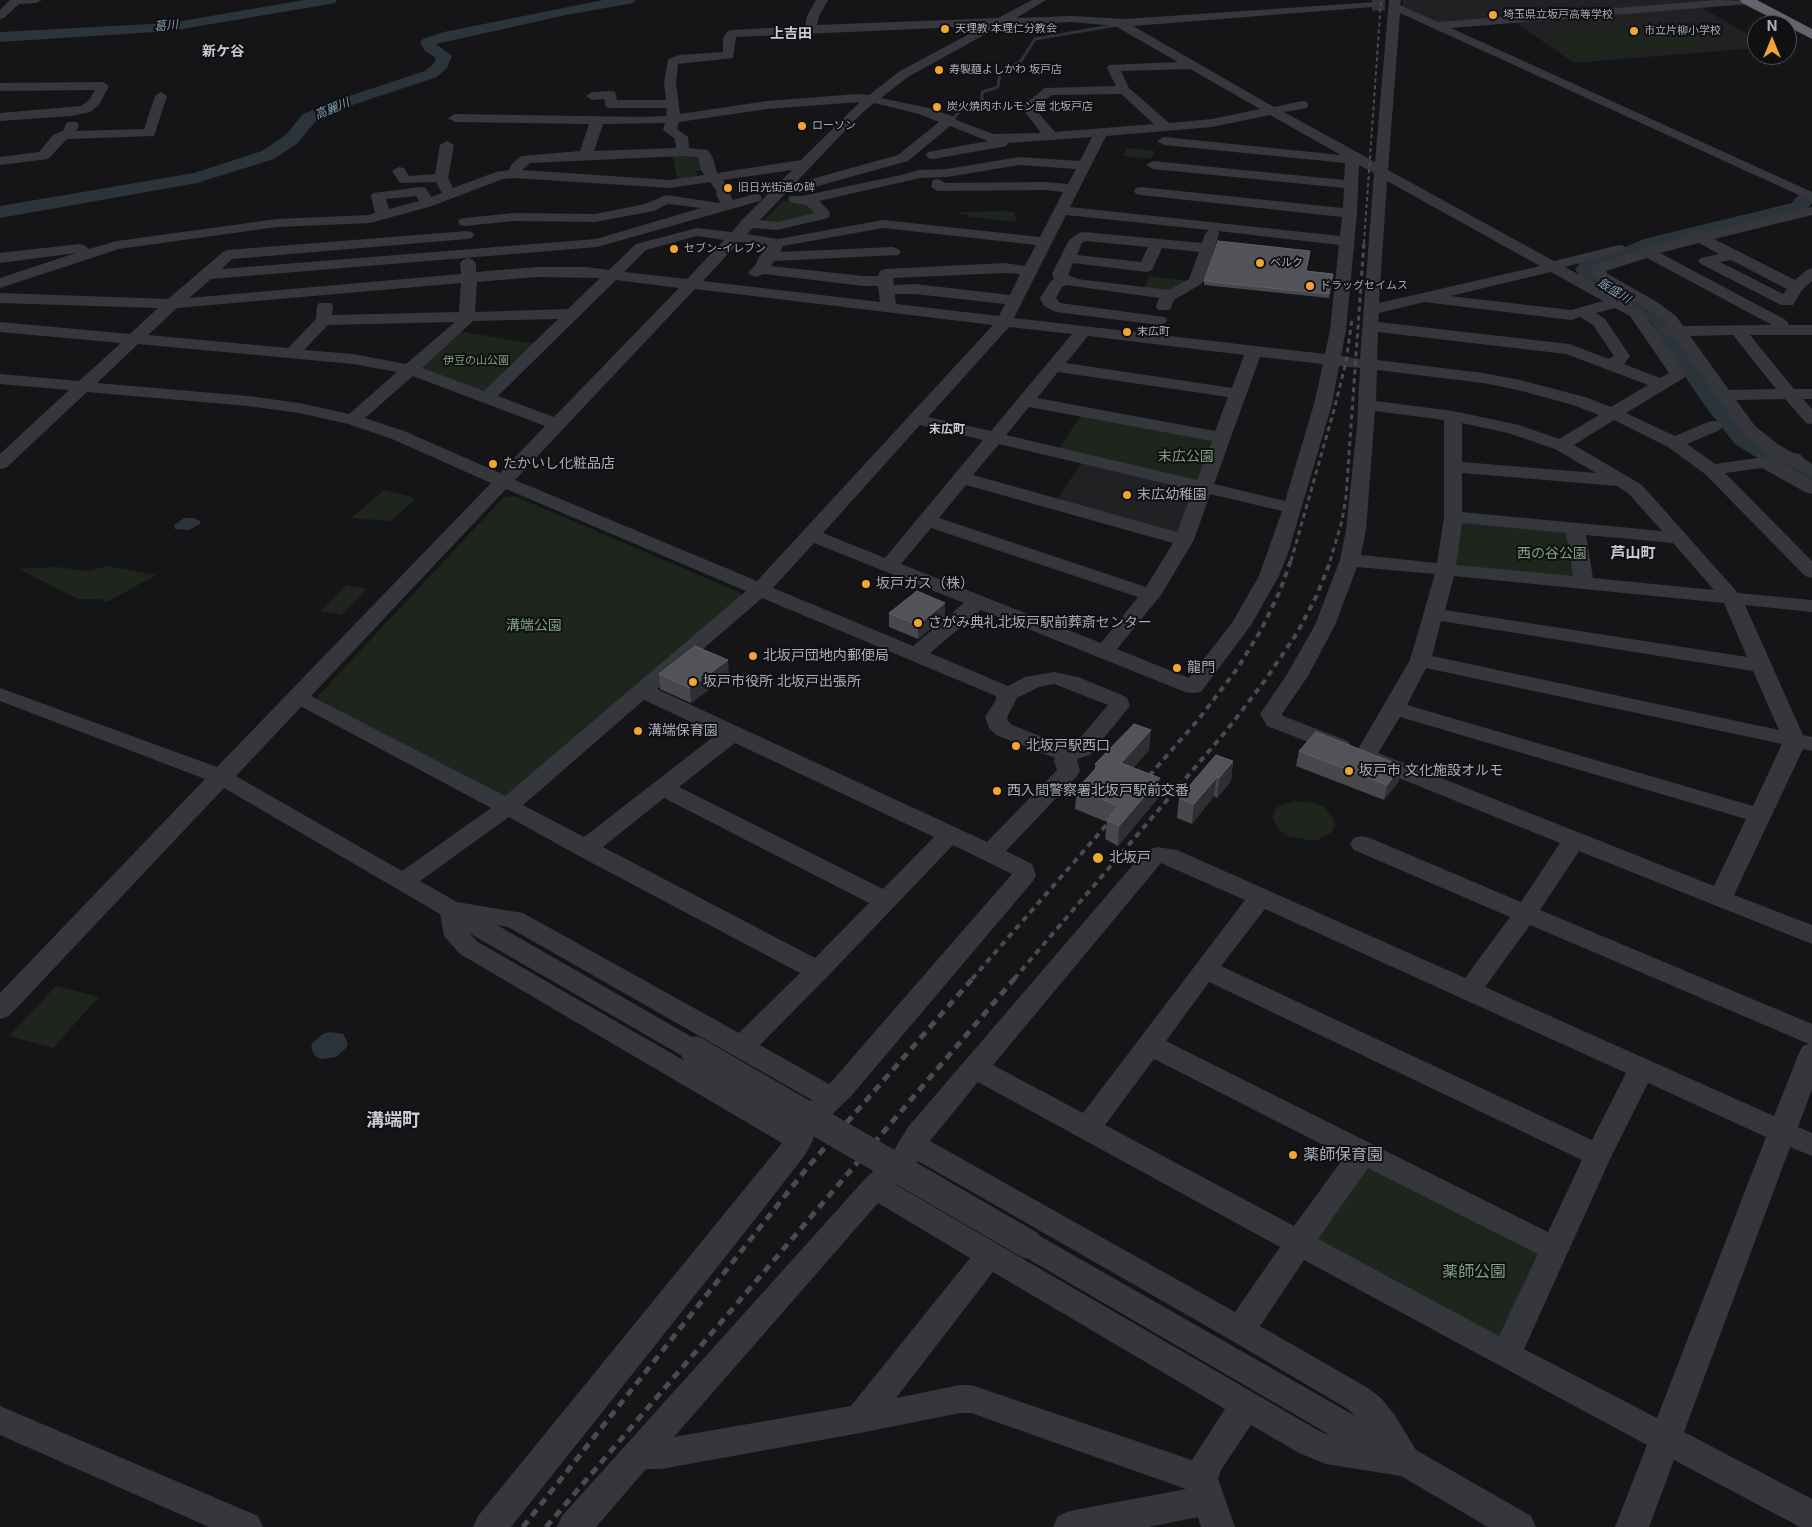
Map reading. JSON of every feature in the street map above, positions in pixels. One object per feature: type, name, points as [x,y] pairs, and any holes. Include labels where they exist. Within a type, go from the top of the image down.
[{"type":"highway","points":[[1751,0],[1812,29]]},
{"type":"highway","points":[[1751,0],[1812,35]]},
{"type":"street","points":[[0,3],[36,0]]},
{"type":"street","points":[[810,29],[813,16],[822,0]]},
{"type":"street","points":[[0,1009],[747,223],[856,111],[910,70],[1040,0]]},
{"type":"street","points":[[1439,25],[1751,0]]},
{"type":"street","points":[[0,16],[19,1]]},
{"type":"street","points":[[1812,198],[1392,3],[1359,506],[1350,560],[1325,625],[1297,676],[1271,714],[1275,721],[1812,935]]},
{"type":"street","points":[[683,152],[681,138],[670,130],[673,118],[670,83],[672,62],[729,55],[729,36],[738,32],[1082,19],[1119,23],[1372,4]]},
{"type":"street","points":[[1119,23],[1352,158],[1381,171],[1636,313],[1652,331],[1678,374],[1561,445]]},
{"type":"street","points":[[1166,134],[1124,90],[1113,68],[1192,65]]},
{"type":"street","points":[[0,88],[103,86],[94,102],[88,119],[63,136]]},
{"type":"street","points":[[1052,137],[1027,107],[1049,90],[1124,90]]},
{"type":"street","points":[[592,96],[610,95],[611,104],[673,104]]},
{"type":"street","points":[[0,117],[88,119],[149,133],[161,96]]},
{"type":"street","points":[[455,118],[514,117],[597,121],[673,118],[767,105],[871,99],[923,111],[950,120],[972,131],[995,138],[1052,137],[1101,133],[1166,134],[1352,158]]},
{"type":"street","points":[[1166,134],[1302,105]]},
{"type":"street","points":[[0,161],[43,156],[58,138],[68,133],[71,127],[88,119]]},
{"type":"street","points":[[789,190],[903,158],[950,120]]},
{"type":"street","points":[[586,154],[597,121]]},
{"type":"street","points":[[403,882],[507,807],[760,590],[1005,321],[1101,133]]},
{"type":"street","points":[[1130,218],[1166,134]]},
{"type":"street","points":[[934,155],[996,143],[1015,142],[1093,149]]},
{"type":"street","points":[[353,420],[465,321],[467,316],[470,278],[466,229],[448,196],[441,178],[447,145]]},
{"type":"street","points":[[514,174],[517,167],[526,159],[586,154],[703,153],[708,170],[725,192],[723,194],[725,206]]},
{"type":"street","points":[[811,535],[1193,687],[1241,625],[1280,550],[1323,404],[1333,360],[1341,304],[1350,213],[1352,158]]},
{"type":"street","points":[[803,200],[919,174],[937,174],[1019,161],[1084,165]]},
{"type":"street","points":[[0,282],[117,245],[301,221],[364,220],[383,216],[448,196],[501,175],[514,174],[678,183],[804,164]]},
{"type":"street","points":[[1153,165],[1352,185]]},
{"type":"street","points":[[399,172],[405,180],[441,178]]},
{"type":"street","points":[[937,174],[938,187],[1044,186],[1067,200]]},
{"type":"street","points":[[480,183],[525,182],[618,195]]},
{"type":"street","points":[[228,255],[281,252],[466,229],[514,217],[595,218],[649,208],[666,199],[674,192],[678,183]]},
{"type":"street","points":[[1141,190],[1350,213]]},
{"type":"street","points":[[383,216],[378,196],[421,191],[427,203]]},
{"type":"street","points":[[637,196],[725,206]]},
{"type":"street","points":[[747,223],[777,226],[823,214],[811,202],[772,197]]},
{"type":"street","points":[[207,276],[597,244],[755,198]]},
{"type":"street","points":[[948,200],[1067,200],[1130,218],[1347,241]]},
{"type":"street","points":[[1812,212],[1653,250],[1649,253],[1601,267],[1598,270],[1598,274],[1670,319],[1749,430],[1787,459],[1812,470]]},
{"type":"street","points":[[951,238],[956,220],[960,218]]},
{"type":"street","points":[[342,245],[360,235],[364,220]]},
{"type":"street","points":[[487,397],[570,314],[641,247],[693,232],[778,243],[858,226],[883,224],[904,226],[951,238],[1042,248]]},
{"type":"street","points":[[1033,225],[1053,228]]},
{"type":"street","points":[[888,307],[892,242],[904,243],[904,226]]},
{"type":"street","points":[[1153,339],[1167,298],[1196,280],[1208,248],[1213,227]]},
{"type":"street","points":[[0,464],[172,304],[207,276],[228,255],[234,245],[234,229]]},
{"type":"street","points":[[1371,310],[1553,266],[1685,230],[1796,287]]},
{"type":"street","points":[[1172,294],[1065,280],[1061,278],[1060,274],[1076,240],[1084,236],[1208,248]]},
{"type":"street","points":[[924,244],[951,238]]},
{"type":"street","points":[[1067,258],[1147,267],[1157,242]]},
{"type":"street","points":[[761,266],[778,243]]},
{"type":"street","points":[[0,258],[79,248],[86,255]]},
{"type":"street","points":[[761,266],[863,281],[891,271],[1042,248]]},
{"type":"street","points":[[1649,253],[1790,329]]},
{"type":"street","points":[[586,272],[584,256],[613,254],[632,256]]},
{"type":"street","points":[[1732,255],[1706,261],[1787,302],[1798,321],[1790,329]]},
{"type":"street","points":[[761,266],[891,271],[1006,268],[1031,271]]},
{"type":"street","points":[[891,271],[915,289],[1016,300]]},
{"type":"street","points":[[0,298],[172,304],[537,272],[586,272],[1369,364],[1520,385],[1557,394],[1612,413],[1674,443],[1711,470],[1812,572]]},
{"type":"street","points":[[1699,279],[1728,272]]},
{"type":"street","points":[[1787,302],[1796,287],[1812,273]]},
{"type":"street","points":[[1065,280],[1056,284],[1048,298],[1050,304],[1159,320]]},
{"type":"street","points":[[293,352],[324,320],[327,290]]},
{"type":"street","points":[[1426,298],[1577,313],[1599,322],[1622,356],[1620,360],[1610,365]]},
{"type":"street","points":[[1577,313],[1618,302]]},
{"type":"street","points":[[1569,349],[1577,313]]},
{"type":"street","points":[[324,320],[570,314]]},
{"type":"street","points":[[1370,326],[1569,349],[1660,384]]},
{"type":"street","points":[[0,327],[293,352],[353,359],[409,370],[487,397],[556,424]]},
{"type":"street","points":[[889,566],[1084,330]]},
{"type":"street","points":[[1652,331],[1812,330]]},
{"type":"street","points":[[1738,331],[1789,394],[1812,419]]},
{"type":"street","points":[[1105,651],[1151,595],[1184,540],[1254,351]]},
{"type":"street","points":[[1054,366],[1238,394]]},
{"type":"street","points":[[0,379],[276,404],[353,420],[398,435],[502,481],[1006,693],[1016,692],[1033,682],[1054,678],[1070,682],[1119,702],[1119,706],[1082,750],[1067,755],[1004,730],[997,724],[996,717],[1008,700],[1006,693]]},
{"type":"street","points":[[1725,395],[1812,394]]},
{"type":"street","points":[[1025,401],[1222,438]]},
{"type":"street","points":[[1366,405],[1453,416],[1513,430],[1561,445],[1635,489],[1676,538],[1731,598],[1761,666],[1803,742]]},
{"type":"street","points":[[1364,756],[1394,708],[1420,660],[1446,570],[1453,517],[1453,416]]},
{"type":"street","points":[[916,419],[1292,508]]},
{"type":"street","points":[[1674,443],[1714,426]]},
{"type":"street","points":[[1711,470],[1812,455]]},
{"type":"street","points":[[1766,462],[1812,488]]},
{"type":"street","points":[[1453,468],[1623,481]]},
{"type":"street","points":[[962,478],[1184,540]]},
{"type":"street","points":[[1453,517],[1676,538]]},
{"type":"street","points":[[927,520],[1151,595]]},
{"type":"street","points":[[1575,528],[1584,583]]},
{"type":"street","points":[[1790,550],[1812,550]]},
{"type":"street","points":[[1350,560],[1812,606]]},
{"type":"street","points":[[915,655],[978,602]]},
{"type":"street","points":[[1434,614],[1761,666]]},
{"type":"street","points":[[1420,660],[1803,742]]},
{"type":"street","points":[[490,1527],[743,1214],[798,1140],[802,1127],[832,1098],[1024,875],[1023,870],[1019,867],[643,691]]},
{"type":"street","points":[[0,694],[221,776],[1518,1527]]},
{"type":"street","points":[[295,699],[309,702],[818,971]]},
{"type":"street","points":[[1394,708],[1759,815]]},
{"type":"street","points":[[585,848],[733,733]]},
{"type":"street","points":[[1720,898],[1792,748],[1803,742]]},
{"type":"street","points":[[990,853],[1068,771],[1065,761],[1067,755]]},
{"type":"street","points":[[662,788],[886,901]]},
{"type":"street","points":[[741,1047],[818,971],[950,834]]},
{"type":"street","points":[[1469,991],[1574,840]]},
{"type":"street","points":[[1362,844],[1812,1035]]},
{"type":"street","points":[[574,1527],[875,1187],[904,1160],[918,1135],[1153,857],[1157,855],[1169,856],[1812,1145]]},
{"type":"street","points":[[1086,1129],[1261,897]]},
{"type":"street","points":[[452,910],[514,919],[832,1098]]},
{"type":"street","points":[[452,910],[457,936],[468,948],[798,1140]]},
{"type":"street","points":[[1206,969],[1598,1155]]},
{"type":"street","points":[[1150,1045],[1555,1249]]},
{"type":"street","points":[[1632,1527],[1812,1053]]},
{"type":"street","points":[[975,1068],[1506,1355],[1812,1516]]},
{"type":"street","points":[[1506,1355],[1598,1155],[1642,1069]]},
{"type":"street","points":[[914,1145],[1240,1330],[1370,1408],[1383,1424],[1405,1462]]},
{"type":"street","points":[[1240,1330],[1363,1153]]},
{"type":"street","points":[[875,1187],[1245,1406],[1310,1442],[1326,1449],[1405,1462]]},
{"type":"street","points":[[860,1419],[990,1254]]},
{"type":"street","points":[[640,1454],[661,1454],[860,1419],[960,1399],[972,1399],[1209,1502]]},
{"type":"street","points":[[1209,1502],[1207,1464],[1245,1406]]},
{"type":"street","points":[[0,1420],[246,1527]]},
{"type":"street","points":[[1070,1527],[1209,1502]]},
{"type":"shaded area","name":"埼玉県立坂戸高等学校","points":[[1403,0],[1728,0],[1732,3],[1441,24],[1402,6]]},
{"type":"shaded area","name":"市立片柳小学校","points":[[1701,7],[1747,34],[1747,49],[1574,63],[1513,21]]},
{"type":"shaded area","name":"末広幼稚園","points":[[1083,461],[1194,488],[1180,532],[1174,533],[1056,500]]},
{"type":"shaded area","points":[[184,518],[194,518],[200,521],[200,524],[189,530],[175,529],[174,525]]},
{"type":"shaded area","points":[[330,1032],[343,1034],[348,1043],[346,1048],[336,1057],[321,1059],[315,1056],[311,1048],[313,1042],[323,1034]]},
{"type":"green space","points":[[1669,25],[1708,48],[1576,59],[1542,35]]},
{"type":"green space","points":[[1127,148],[1155,151],[1151,159],[1123,156]]},
{"type":"green space","points":[[672,154],[698,154],[705,170],[696,171],[698,178],[678,182]]},
{"type":"green space","points":[[783,201],[804,201],[816,214],[778,224],[761,223]]},
{"type":"green space","points":[[958,212],[1014,212],[1017,222],[969,217],[968,215],[958,213]]},
{"type":"green space","points":[[1149,276],[1190,281],[1170,292],[1144,289]]},
{"type":"green space","name":"伊豆の山公園","points":[[458,331],[535,344],[487,390],[482,391],[420,370]]},
{"type":"green space","name":"末広公園","points":[[1081,415],[1212,439],[1215,442],[1197,482],[1058,450]]},
{"type":"green space","points":[[384,490],[412,497],[414,500],[391,521],[351,518]]},
{"type":"green space","name":"溝端公園","points":[[514,496],[741,593],[741,597],[503,798],[316,698],[503,498]]},
{"type":"green space","name":"西の谷公園","points":[[1458,523],[1568,531],[1576,580],[1454,565]]},
{"type":"green space","points":[[107,566],[156,575],[107,602],[99,599],[78,599],[19,569],[56,567],[89,571]]},
{"type":"green space","points":[[347,585],[367,589],[341,615],[320,611]]},
{"type":"green space","points":[[1295,801],[1315,803],[1324,807],[1334,819],[1335,826],[1332,832],[1317,840],[1287,836],[1275,824],[1273,818],[1274,811],[1279,806]]},
{"type":"green space","points":[[56,986],[99,997],[53,1048],[9,1036]]},
{"type":"green space","name":"薬師公園","points":[[1363,1165],[1536,1248],[1542,1259],[1502,1337],[1492,1338],[1317,1245],[1315,1236]]},
{"type":"building","name":"ベルク","points":[[1218,241],[1310,251],[1306,271],[1333,274],[1329,294],[1204,281]]},
{"type":"building","points":[[917,591],[945,603],[918,625],[889,613]]},
{"type":"building","points":[[695,646],[728,660],[690,688],[659,674]]},
{"type":"building","points":[[1134,724],[1151,730],[1121,763],[1160,778],[1119,826],[1107,820],[1119,806],[1077,789],[1099,765],[1095,764]]},
{"type":"building","points":[[1316,732],[1402,766],[1387,785],[1299,751]]},
{"type":"building","points":[[1216,755],[1233,761],[1194,804],[1179,798]]},
{"type":"waterway","name":"葛川","points":[[0,37],[170,27],[330,0]]},
{"type":"waterway","name":"高麗川","points":[[0,212],[146,188],[197,178],[236,166],[268,155],[292,139],[309,118],[349,101],[431,74],[441,65],[444,56],[430,48],[428,42],[566,11],[628,0]]},
{"type":"waterway","points":[[954,118],[959,112],[982,100],[982,92],[998,87],[1000,74],[1021,61],[1035,39],[1117,25]]},
{"type":"waterway","name":"飯盛川","points":[[1812,198],[1803,200],[1800,207],[1651,243],[1624,254],[1598,260],[1591,263],[1585,269],[1589,276],[1649,311],[1659,319],[1673,344],[1713,401],[1743,439],[1789,468],[1812,479]]},
{"type":"tunnel","points":[[1372,4],[1385,4]]},
{"type":"railway","points":[[1364,243],[1381,0]]},
{"type":"railway","points":[[1330,561],[1342,521],[1346,497],[1364,242]]},
{"type":"railway","points":[[1291,561],[1334,410],[1346,362],[1352,319]]},
{"type":"railway","points":[[1142,784],[1198,720],[1237,669],[1261,630],[1280,591],[1291,560]]},
{"type":"railway","points":[[1014,979],[1227,730],[1266,679],[1297,633],[1316,597],[1331,560]]},
{"type":"railway","points":[[972,979],[1116,814]]},
{"type":"railway","points":[[523,1527],[807,1168],[973,978]]},
{"type":"railway","points":[[546,1527],[1015,978]]},
{"type":"place","name":"埼玉県立坂戸高等学校","points":[[1493,15]]},
{"type":"place","name":"天理教 本理仁分教会","points":[[945,29]]},
{"type":"place","name":"市立片柳小学校","points":[[1634,31]]},
{"type":"place","name":"寿製麺よしかわ 坂戸店","points":[[939,70]]},
{"type":"place","name":"炭火焼肉ホルモン屋 北坂戸店","points":[[937,107]]},
{"type":"place","name":"ローソン","points":[[802,126]]},
{"type":"place","name":"旧日光街道の碑","points":[[728,188]]},
{"type":"place","name":"セブン-イレブン","points":[[674,249]]},
{"type":"place","name":"ベルク","points":[[1260,263]]},
{"type":"place","name":"ドラッグセイムス","points":[[1310,286]]},
{"type":"place","name":"末広町","points":[[1127,332]]},
{"type":"place","name":"たかいし化粧品店","points":[[493,464]]},
{"type":"place","name":"末広幼稚園","points":[[1127,495]]},
{"type":"place","name":"坂戸ガス（株）","points":[[866,584]]},
{"type":"place","name":"さがみ典礼北坂戸駅前葬斎センター","points":[[918,623]]},
{"type":"place","name":"北坂戸団地内郵便局","points":[[753,656]]},
{"type":"place","name":"龍門","points":[[1177,668]]},
{"type":"place","name":"坂戸市役所 北坂戸出張所","points":[[693,682]]},
{"type":"place","name":"溝端保育園","points":[[638,731]]},
{"type":"place","name":"北坂戸駅西口","points":[[1016,746]]},
{"type":"place","name":"坂戸市 文化施設オルモ","points":[[1349,771]]},
{"type":"place","name":"西入間警察署北坂戸駅前交番","points":[[997,791]]},
{"type":"place","name":"北坂戸","points":[[1098,858]]},
{"type":"place","name":"薬師保育園","points":[[1293,1155]]},
{"type":"district","name":"上吉田","points":[[791,34]]},
{"type":"district","name":"新ケ谷","points":[[223,52]]},
{"type":"district","name":"末広町","points":[[947,429]]},
{"type":"district","name":"芦山町","points":[[1633,553]]},
{"type":"district","name":"溝端町","points":[[393,1121]]}]
